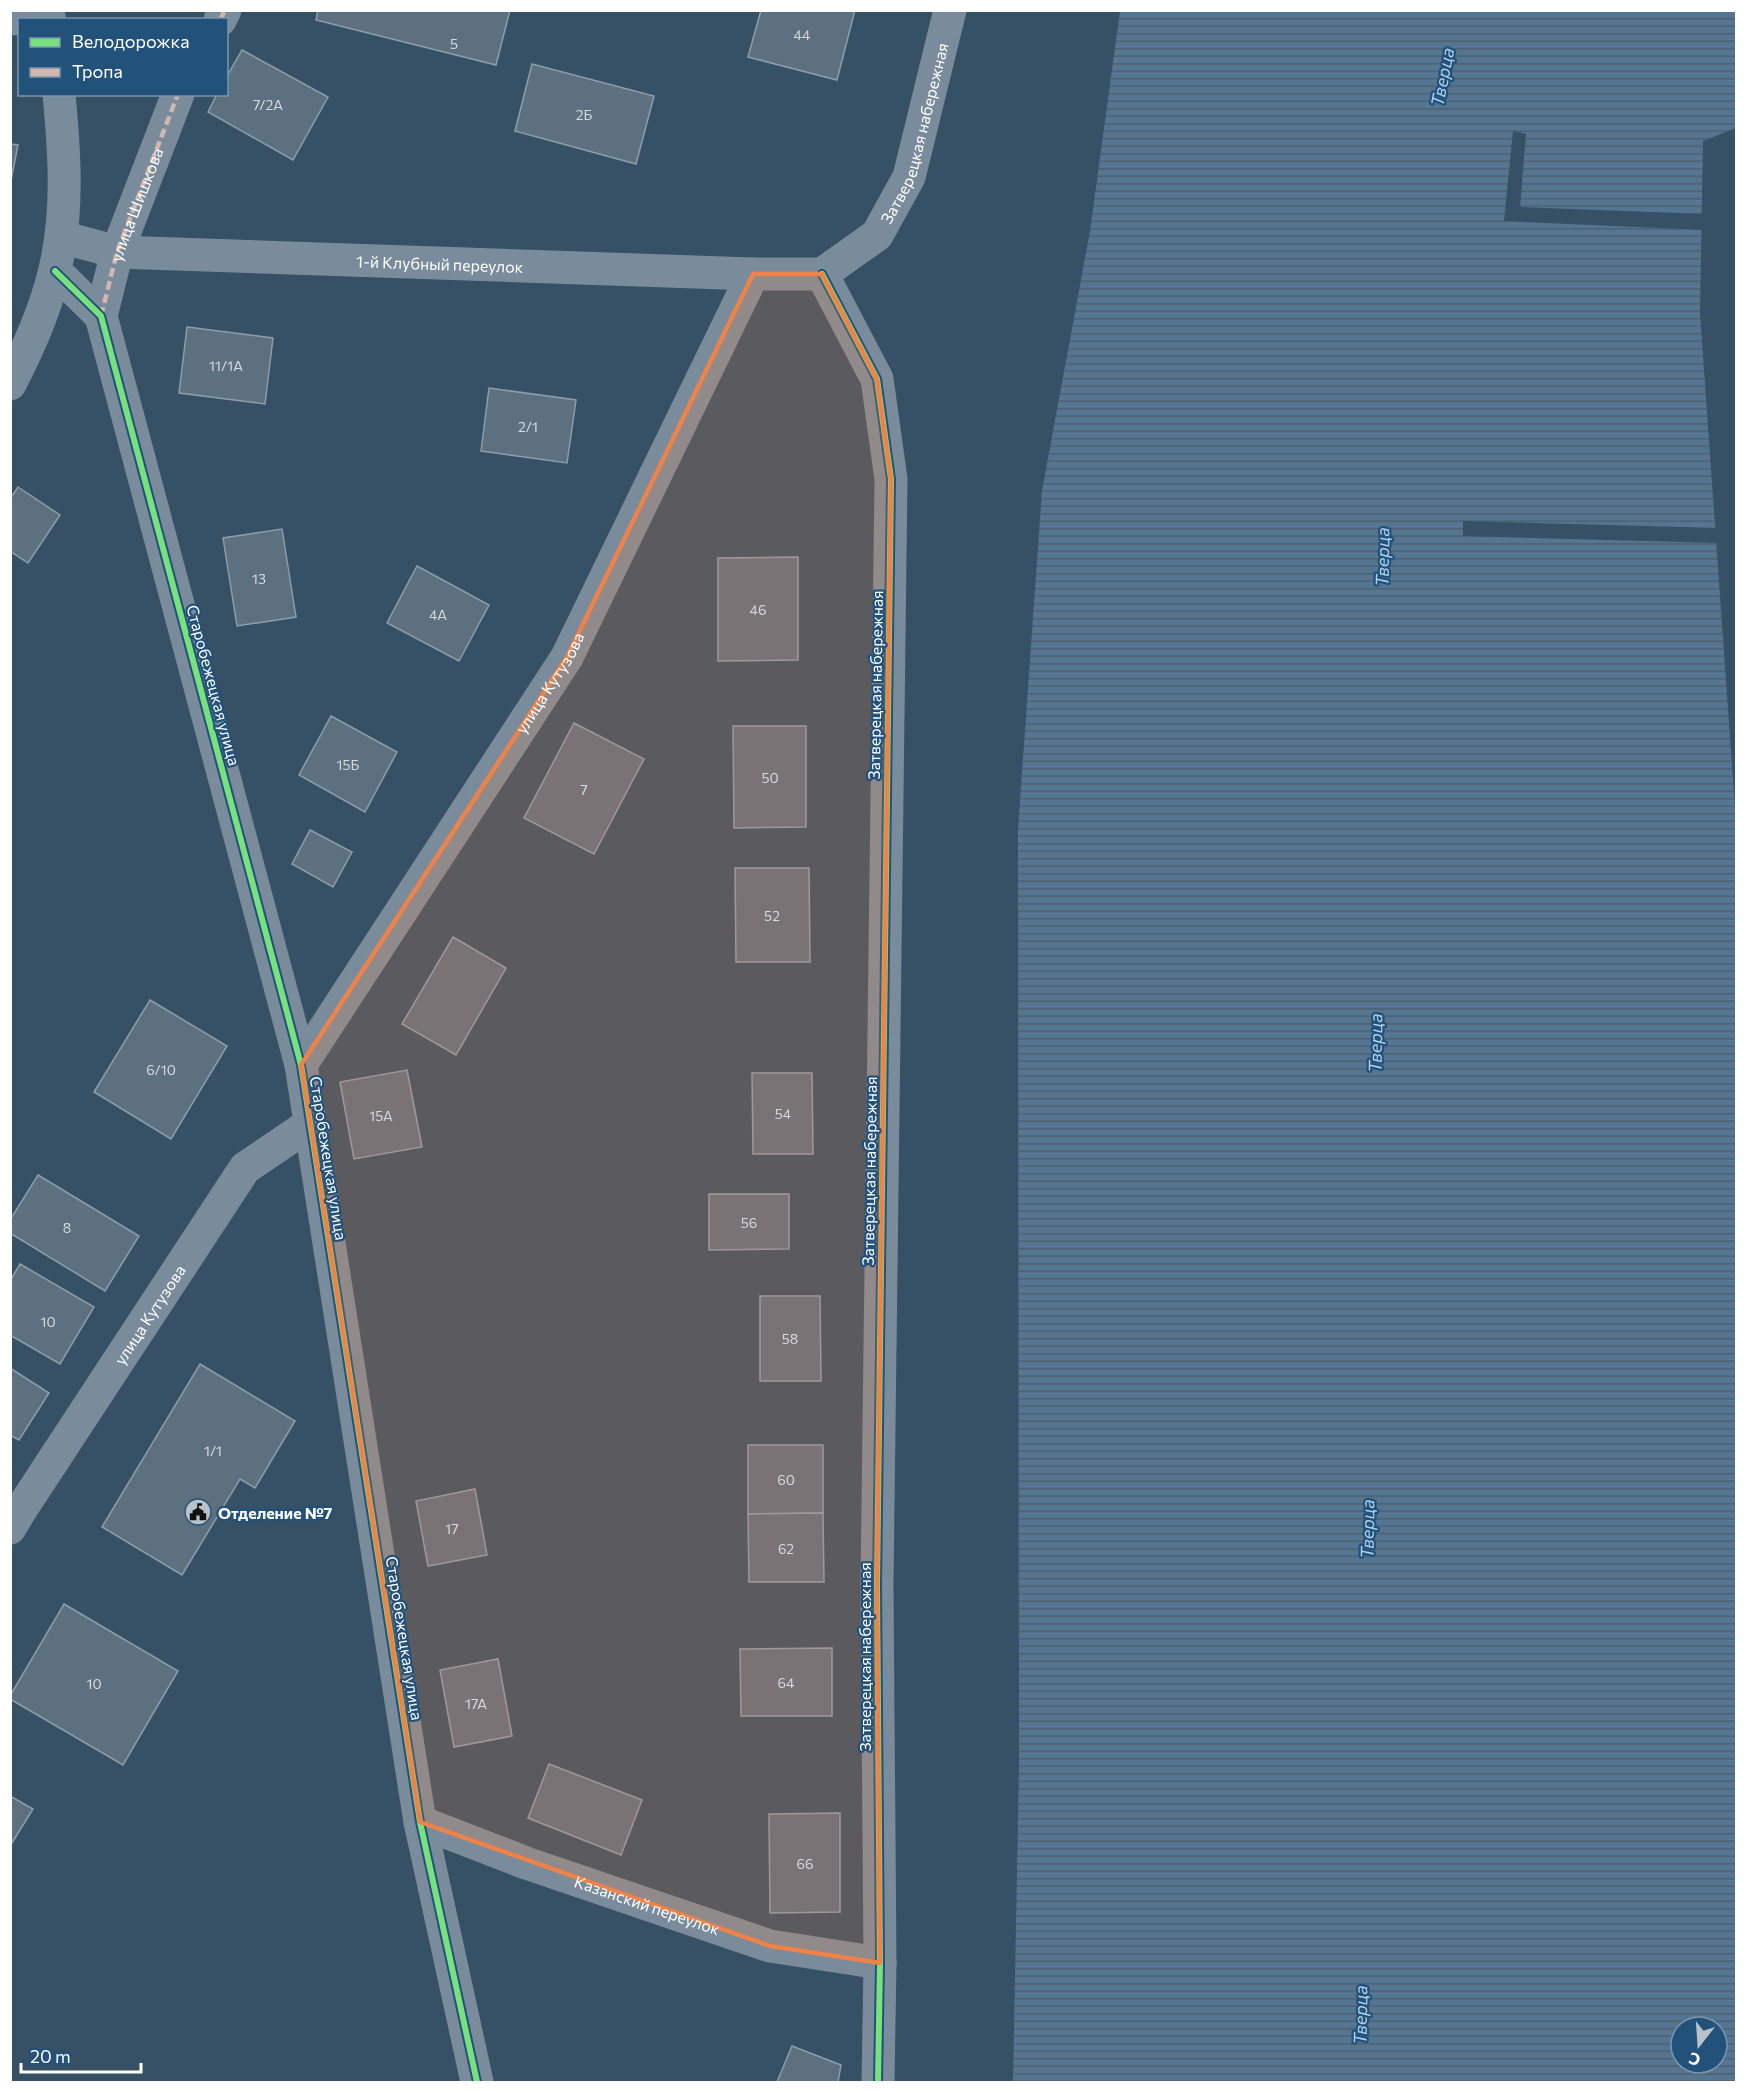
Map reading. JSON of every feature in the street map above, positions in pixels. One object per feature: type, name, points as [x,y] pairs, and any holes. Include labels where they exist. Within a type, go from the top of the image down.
[{"type":"main road","points":[[10,384],[19,347],[39,323],[55,271],[61,237],[63,171],[59,96]]},
{"type":"street","name":"Затверецкая набережная","points":[[878,2082],[880,1963],[877,1585],[891,479],[877,379],[822,274],[877,235],[909,177],[950,10]]},
{"type":"street","points":[[26,18],[49,15]]},
{"type":"street","name":"улица Шишкова","points":[[101,316],[117,252],[177,96]]},
{"type":"street","name":"1-й Клубный переулок","points":[[61,237],[117,252],[753,274],[822,274]]},
{"type":"street","points":[[55,271],[101,316]]},
{"type":"street","name":"улица Кутузова","points":[[301,1065],[567,657],[753,274]]},
{"type":"street","name":"Старобежецкая улица","points":[[101,316],[301,1065],[420,1822],[477,2082]]},
{"type":"street","name":"улица Кутузова","points":[[14,1514],[245,1168],[310,1124]]},
{"type":"street","name":"Казанский переулок","points":[[420,1822],[526,1863],[771,1946],[880,1963]]},
{"type":"highlighted area","points":[[753,274],[822,274],[877,379],[891,479],[877,1585],[880,1963],[770,1946],[420,1822],[301,1065],[567,657]]},
{"type":"water","name":"Тверца","points":[[1120,11],[1736,11],[1736,128],[1703,141],[1700,313],[1736,822],[1736,2082],[1013,2082],[1019,1769],[1018,829],[1042,491],[1090,231]]},
{"type":"pier","points":[[1513,131],[1526,134],[1520,207],[1705,214],[1704,230],[1504,221]]},
{"type":"pier","points":[[1463,521],[1719,528],[1720,543],[1463,536]]},
{"type":"building","points":[[318,10],[510,10],[496,65],[316,20]]},
{"type":"building","points":[[761,10],[855,10],[837,80],[748,57]]},
{"type":"building","points":[[242,50],[328,97],[293,160],[208,112],[216,96],[228,96],[228,74]]},
{"type":"building","points":[[532,64],[654,96],[636,164],[515,131]]},
{"type":"building","points":[[10,144],[18,145],[10,186]]},
{"type":"building","points":[[187,327],[273,338],[265,404],[179,393]]},
{"type":"building","points":[[489,388],[576,400],[567,463],[481,451]]},
{"type":"building","points":[[18,487],[60,515],[28,563],[10,551],[10,499]]},
{"type":"building","points":[[282,529],[296,617],[237,626],[223,538]]},
{"type":"building","points":[[798,557],[798,660],[718,661],[718,558]]},
{"type":"building","points":[[417,566],[489,605],[459,661],[387,623]]},
{"type":"building","points":[[331,716],[397,752],[365,812],[299,775]]},
{"type":"building","points":[[574,723],[644,759],[594,854],[524,818]]},
{"type":"building","points":[[733,726],[806,726],[806,827],[734,828]]},
{"type":"building","points":[[310,830],[352,852],[333,887],[292,864]]},
{"type":"building","points":[[735,868],[809,868],[810,962],[736,962]]},
{"type":"building","points":[[453,937],[506,968],[456,1055],[402,1024]]},
{"type":"building","points":[[150,1000],[227,1046],[171,1139],[94,1092]]},
{"type":"building","points":[[407,1070],[422,1147],[354,1159],[340,1082]]},
{"type":"building","points":[[752,1073],[812,1073],[813,1154],[753,1154]]},
{"type":"building","points":[[38,1175],[139,1236],[105,1291],[10,1233],[10,1220]]},
{"type":"building","points":[[709,1194],[789,1194],[789,1249],[709,1250]]},
{"type":"building","points":[[20,1264],[94,1307],[60,1364],[10,1335],[10,1281]]},
{"type":"building","points":[[760,1296],[820,1296],[821,1381],[760,1381]]},
{"type":"building","points":[[200,1364],[295,1421],[255,1488],[240,1479],[182,1575],[102,1527]]},
{"type":"building","points":[[10,1368],[49,1393],[19,1440],[10,1435]]},
{"type":"building","points":[[748,1445],[823,1445],[823,1513],[748,1514]]},
{"type":"building","points":[[475,1489],[487,1555],[428,1566],[416,1501]]},
{"type":"building","points":[[823,1513],[824,1582],[749,1582],[748,1514]]},
{"type":"building","points":[[64,1604],[178,1671],[123,1765],[10,1699]]},
{"type":"building","points":[[832,1648],[832,1716],[741,1716],[740,1649]]},
{"type":"building","points":[[498,1659],[512,1736],[454,1747],[440,1670]]},
{"type":"building","points":[[549,1764],[642,1800],[621,1855],[528,1818]]},
{"type":"building","points":[[10,1796],[33,1809],[10,1846]]},
{"type":"building","points":[[840,1813],[840,1912],[770,1913],[769,1814]]},
{"type":"building","points":[[792,2046],[841,2065],[838,2082],[777,2082]]},
{"type":"marked path","points":[[221,18],[225,10]]},
{"type":"marked path","points":[[101,316],[117,252],[177,96]]},
{"type":"cycle path","points":[[55,271],[101,316],[301,1065],[420,1822],[477,2082]]},
{"type":"cycle path","points":[[822,274],[877,379],[891,479],[877,1585],[880,1963],[878,2082]]},
{"type":"place","name":"Отделение №7","points":[[198,1512]]}]
